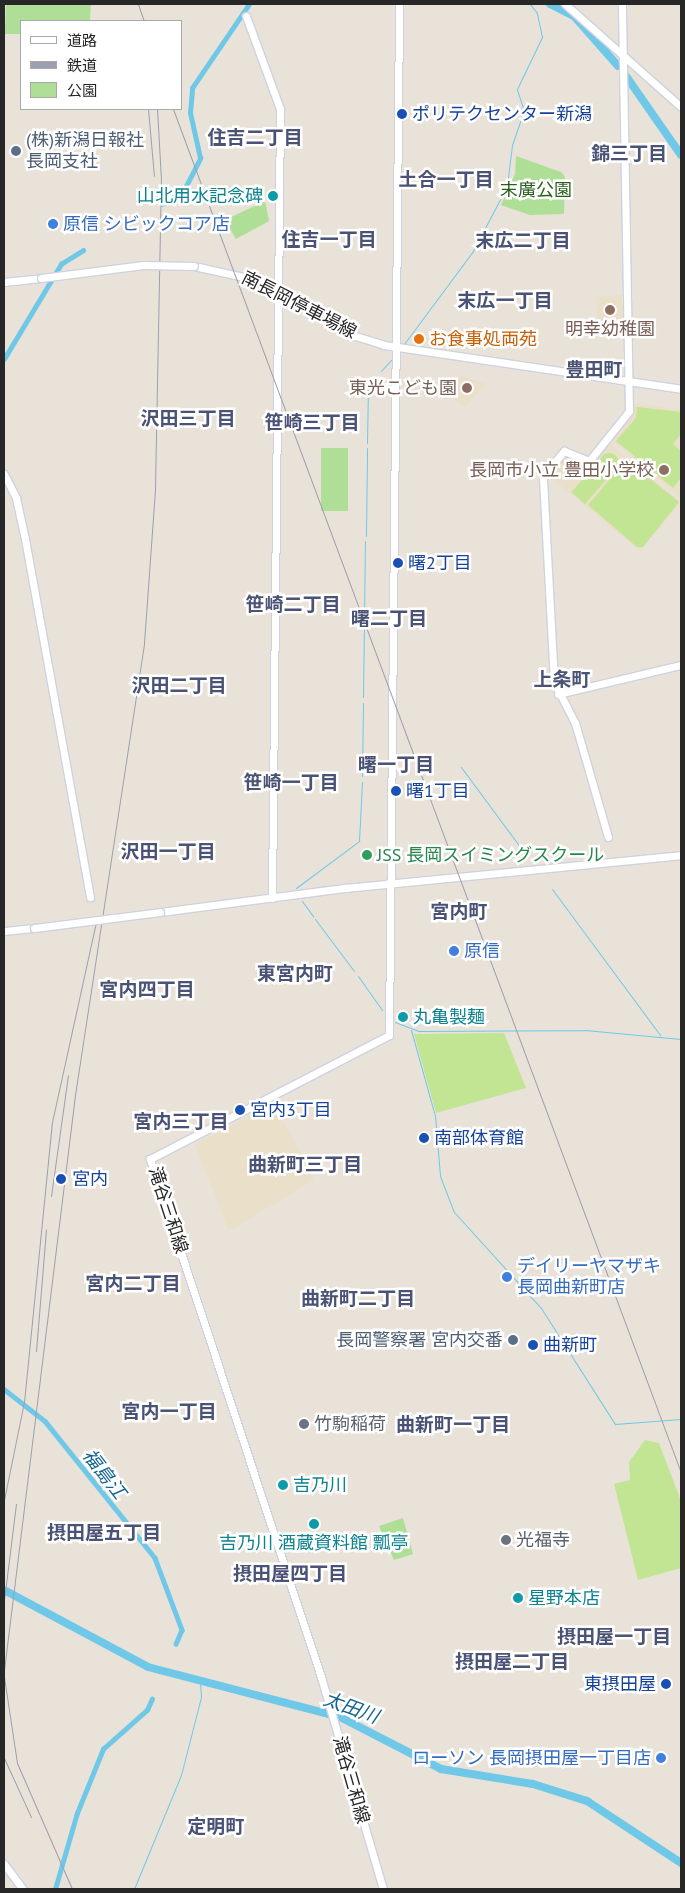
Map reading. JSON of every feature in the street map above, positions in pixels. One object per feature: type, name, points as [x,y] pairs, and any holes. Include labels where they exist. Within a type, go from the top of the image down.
[{"type":"street","points":[[391,884],[398,348],[400,4]]},
{"type":"street","points":[[565,4],[622,52],[681,107]]},
{"type":"street","points":[[608,837],[575,723],[558,694],[553,678],[543,476],[564,451],[588,461],[627,415],[622,4]]},
{"type":"street","points":[[246,16],[280,104],[272,898]]},
{"type":"street","name":"南長岡停車場線","points":[[4,282],[143,265],[194,266],[237,273],[279,291],[349,334],[398,348],[681,389]]},
{"type":"street","points":[[4,474],[16,498],[25,538],[90,897]]},
{"type":"street","points":[[558,694],[681,665]]},
{"type":"street","points":[[4,931],[391,884],[681,855]]},
{"type":"street","name":"滝谷三和線","points":[[383,1889],[329,1702],[150,1159],[389,1035],[391,884]]},
{"type":"street","points":[[4,1864],[23,1889]]},
{"type":"shaded area","name":"明幸幼稚園","points":[[622,295],[624,323],[598,325],[596,297]]},
{"type":"shaded area","name":"東光こども園","points":[[461,376],[486,384],[465,408],[447,393]]},
{"type":"shaded area","name":"長岡市小立 豊田小学校","points":[[634,404],[681,409],[681,499],[612,440],[633,415]]},
{"type":"shaded area","points":[[609,443],[681,502],[640,551],[550,477],[567,453],[587,469]]},
{"type":"shaded area","points":[[274,1103],[314,1180],[229,1231],[195,1145]]},
{"type":"green space","points":[[6,4],[91,4],[90,20],[20,20],[20,34],[5,34]]},
{"type":"green space","name":"末廣公園","points":[[516,156],[561,172],[565,177],[564,214],[530,215],[501,205],[515,174]]},
{"type":"green space","points":[[265,201],[269,221],[236,239],[225,220]]},
{"type":"green space","name":"長岡市小立 豊田小学校","points":[[637,407],[681,412],[681,434],[673,444],[681,451],[681,478],[673,488],[616,441],[636,418]]},
{"type":"green space","points":[[321,448],[348,448],[348,511],[321,511]]},
{"type":"green space","points":[[609,453],[616,456],[619,463],[616,470],[609,473],[602,470],[599,463],[602,456]]},
{"type":"green space","points":[[595,465],[609,477],[585,504],[571,492]]},
{"type":"green space","points":[[634,466],[679,502],[643,547],[637,547],[588,505],[616,472]]},
{"type":"green space","points":[[504,1033],[526,1088],[436,1113],[414,1034]]},
{"type":"green space","points":[[645,1440],[659,1443],[681,1501],[681,1568],[638,1580],[614,1484],[630,1480],[629,1462]]},
{"type":"green space","points":[[403,1518],[413,1554],[394,1560],[379,1526]]},
{"type":"waterway","name":"福島江","points":[[162,204],[184,190],[200,158],[190,113],[192,88],[249,4]]},
{"type":"waterway","points":[[404,344],[473,251],[507,186],[512,145],[524,111],[517,89],[542,37],[537,13],[530,4]]},
{"type":"waterway","points":[[550,4],[575,17],[618,66]]},
{"type":"waterway","points":[[626,76],[681,155]]},
{"type":"waterway","name":"福島江","points":[[4,359],[61,264],[83,250]]},
{"type":"waterway","points":[[381,371],[391,360]]},
{"type":"waterway","points":[[367,443],[368,388],[376,376]]},
{"type":"waterway","points":[[366,536],[367,448]]},
{"type":"waterway","points":[[364,618],[365,541]]},
{"type":"waterway","points":[[363,697],[364,625]]},
{"type":"waterway","points":[[362,776],[363,703]]},
{"type":"waterway","points":[[461,767],[521,848]]},
{"type":"waterway","points":[[296,888],[359,841],[362,782]]},
{"type":"waterway","points":[[524,852],[527,856]]},
{"type":"waterway","points":[[552,889],[660,1035]]},
{"type":"waterway","points":[[302,901],[313,916]]},
{"type":"waterway","points":[[315,919],[354,971]]},
{"type":"waterway","points":[[358,976],[382,1010]]},
{"type":"waterway","points":[[395,1022],[419,1031],[585,1030],[681,1039]]},
{"type":"waterway","points":[[411,1030],[435,1116],[440,1176],[454,1212],[541,1308],[615,1424],[681,1419]]},
{"type":"waterway","name":"福島江","points":[[4,1389],[45,1421],[155,1558],[182,1630],[176,1644]]},
{"type":"waterway","name":"太田川","points":[[4,1590],[148,1667],[340,1717],[441,1769],[533,1784],[587,1801],[681,1863]]},
{"type":"waterway","points":[[134,1889],[181,1775],[201,1697],[200,1682]]},
{"type":"waterway","name":"福島江","points":[[55,1889],[77,1813],[103,1749],[147,1710],[152,1699]]},
{"type":"railway","points":[[138,4],[144,20]]},
{"type":"railway","points":[[148,110],[154,176]]},
{"type":"railway","points":[[4,1670],[75,1095],[144,643],[155,488],[161,180],[157,110]]},
{"type":"railway","points":[[173,110],[681,1473]]},
{"type":"railway","points":[[4,1500],[24,1402],[52,1122],[97,917]]},
{"type":"railway","points":[[51,1196],[68,1075]]},
{"type":"railway","points":[[36,1351],[46,1229]]},
{"type":"railway","points":[[4,1600],[16,1504]]},
{"type":"railway","points":[[4,1677],[17,1763],[72,1889]]},
{"type":"railway","points":[[4,1758],[31,1817]]},
{"type":"place","name":"ポリテクセンター新潟","points":[[402,114]]},
{"type":"place","name":"(株)新潟日報社 長岡支社","points":[[16,151]]},
{"type":"place","name":"山北用水記念碑","points":[[273,196]]},
{"type":"place","name":"原信 シビックコア店","points":[[53,224]]},
{"type":"place","name":"明幸幼稚園","points":[[610,310]]},
{"type":"place","name":"お食事処両苑","points":[[419,339]]},
{"type":"place","name":"東光こども園","points":[[467,388]]},
{"type":"place","name":"長岡市小立 豊田小学校","points":[[664,470]]},
{"type":"place","name":"曙2丁目","points":[[398,563]]},
{"type":"place","name":"曙1丁目","points":[[396,791]]},
{"type":"place","name":"JSS 長岡スイミングスクール","points":[[367,855]]},
{"type":"place","name":"原信","points":[[454,951]]},
{"type":"place","name":"丸亀製麺","points":[[403,1017]]},
{"type":"place","name":"宮内3丁目","points":[[240,1110]]},
{"type":"place","name":"南部体育館","points":[[424,1138]]},
{"type":"place","name":"宮内","points":[[61,1179]]},
{"type":"place","name":"デイリーヤマザキ 長岡曲新町店","points":[[507,1277]]},
{"type":"place","name":"長岡警察署 宮内交番","points":[[513,1340]]},
{"type":"place","name":"曲新町","points":[[533,1345]]},
{"type":"place","name":"竹駒稲荷","points":[[304,1424]]},
{"type":"place","name":"吉乃川","points":[[283,1485]]},
{"type":"place","name":"吉乃川 酒蔵資料館 瓢亭","points":[[314,1524]]},
{"type":"place","name":"光福寺","points":[[506,1540]]},
{"type":"place","name":"星野本店","points":[[518,1598]]},
{"type":"place","name":"東摂田屋","points":[[666,1684]]},
{"type":"place","name":"ローソン 長岡摂田屋一丁目店","points":[[661,1758]]},
{"type":"district","name":"住吉二丁目","points":[[255,138]]},
{"type":"district","name":"錦三丁目","points":[[629,154]]},
{"type":"district","name":"土合一丁目","points":[[446,180]]},
{"type":"district","name":"住吉一丁目","points":[[329,240]]},
{"type":"district","name":"末広二丁目","points":[[523,241]]},
{"type":"district","name":"末広一丁目","points":[[505,301]]},
{"type":"district","name":"豊田町","points":[[594,370]]},
{"type":"district","name":"沢田三丁目","points":[[188,419]]},
{"type":"district","name":"笹崎三丁目","points":[[312,423]]},
{"type":"district","name":"笹崎二丁目","points":[[293,605]]},
{"type":"district","name":"曙二丁目","points":[[389,619]]},
{"type":"district","name":"上条町","points":[[562,680]]},
{"type":"district","name":"沢田二丁目","points":[[179,686]]},
{"type":"district","name":"曙一丁目","points":[[396,765]]},
{"type":"district","name":"笹崎一丁目","points":[[291,783]]},
{"type":"district","name":"沢田一丁目","points":[[168,852]]},
{"type":"district","name":"宮内町","points":[[459,912]]},
{"type":"district","name":"東宮内町","points":[[295,974]]},
{"type":"district","name":"宮内四丁目","points":[[147,990]]},
{"type":"district","name":"宮内三丁目","points":[[181,1122]]},
{"type":"district","name":"曲新町三丁目","points":[[305,1165]]},
{"type":"district","name":"宮内二丁目","points":[[133,1284]]},
{"type":"district","name":"曲新町二丁目","points":[[358,1299]]},
{"type":"district","name":"宮内一丁目","points":[[169,1412]]},
{"type":"district","name":"曲新町一丁目","points":[[453,1425]]},
{"type":"district","name":"摂田屋五丁目","points":[[104,1533]]},
{"type":"district","name":"摂田屋四丁目","points":[[290,1574]]},
{"type":"district","name":"摂田屋一丁目","points":[[614,1637]]},
{"type":"district","name":"摂田屋二丁目","points":[[512,1662]]},
{"type":"district","name":"定明町","points":[[216,1827]]}]
